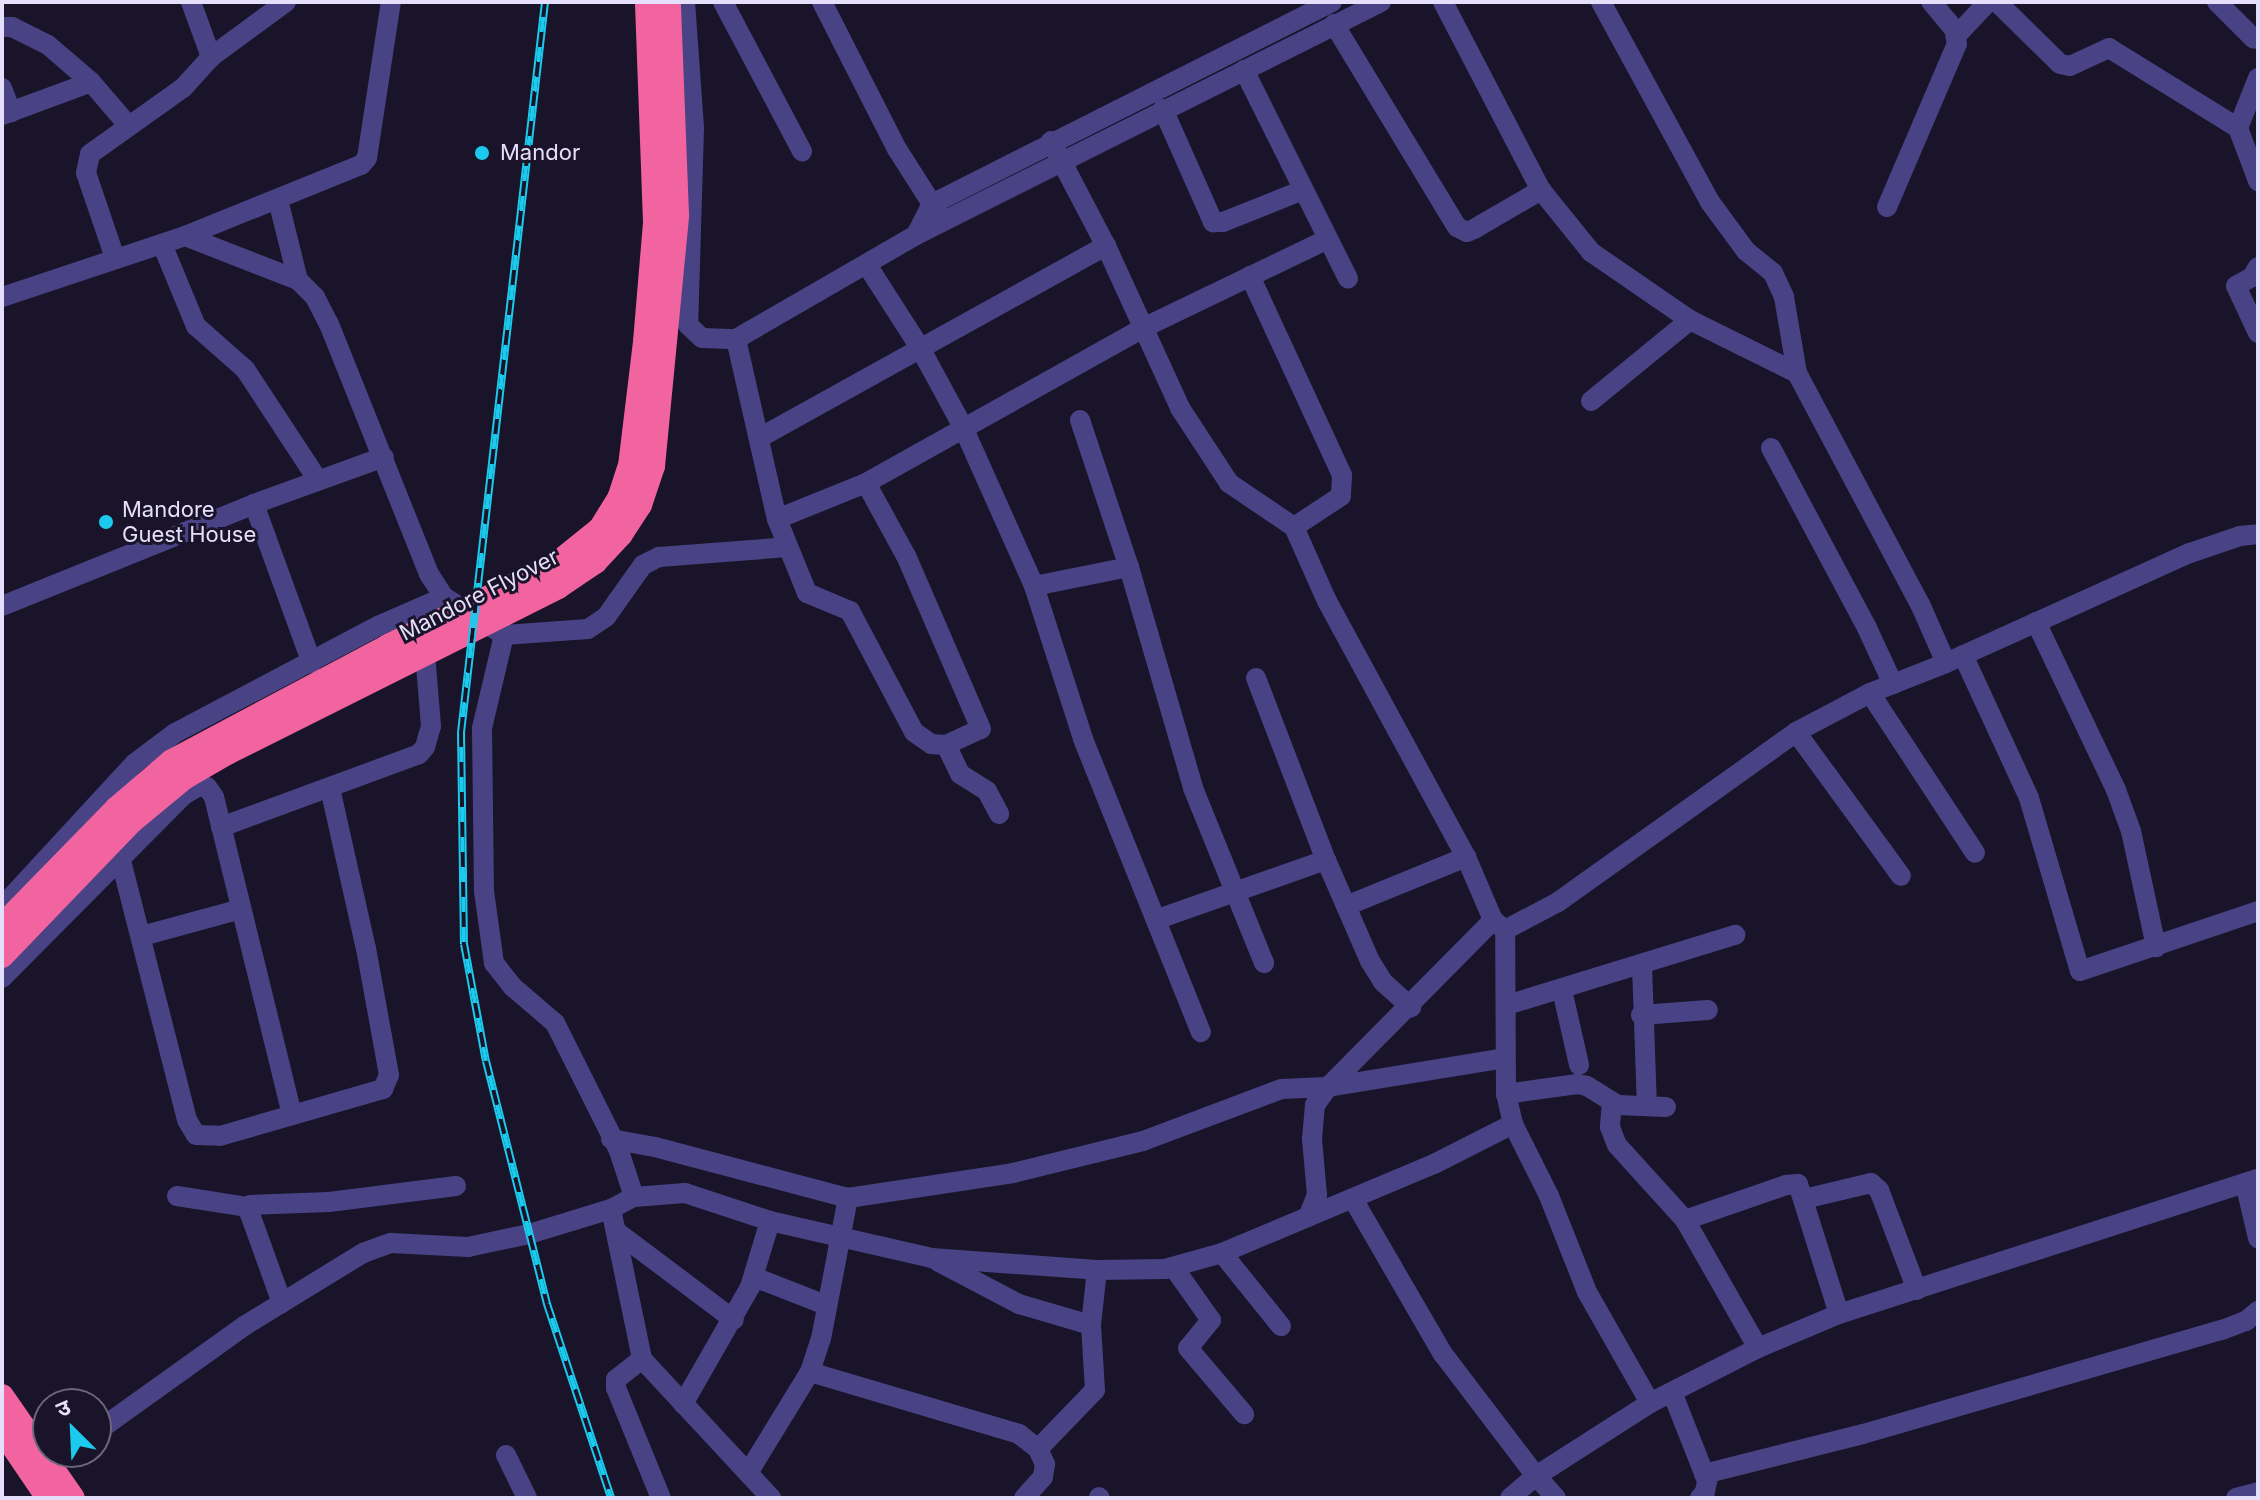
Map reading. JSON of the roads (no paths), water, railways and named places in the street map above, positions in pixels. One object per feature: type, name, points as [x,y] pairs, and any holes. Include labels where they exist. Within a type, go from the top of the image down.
[{"type":"highway","name":"Mandore Flyover","points":[[2,926],[117,808],[172,761],[374,653],[555,565],[600,529],[619,499],[630,466],[655,222],[664,6]]},
{"type":"highway","name":"Mandore Flyover","points":[[2,956],[132,821],[184,778],[241,746],[558,587],[595,562],[621,534],[640,505],[653,466],[677,215],[664,6]]},
{"type":"highway","points":[[2,1396],[32,1428]]},
{"type":"highway","points":[[2,1430],[48,1498]]},
{"type":"highway","points":[[63,1468],[73,1498]]},
{"type":"street","points":[[191,2],[211,57]]},
{"type":"street","points":[[115,258],[86,173],[90,154],[183,88],[211,57],[286,2]]},
{"type":"street","points":[[2,297],[185,236],[361,165],[367,158],[391,2]]},
{"type":"street","points":[[723,2],[802,151]]},
{"type":"street","points":[[822,2],[897,149],[938,213]]},
{"type":"street","points":[[664,6],[694,128],[688,325],[702,338],[736,339],[916,235],[938,213],[1051,141],[1332,2]]},
{"type":"street","points":[[938,213],[1062,164],[1163,109],[1381,2]]},
{"type":"street","points":[[1443,2],[1541,190],[1591,252],[1690,320],[1797,373]]},
{"type":"street","points":[[1601,2],[1710,202],[1746,251],[1773,273],[1784,297],[1797,373],[1920,604],[2029,798],[2080,971],[2258,911]]},
{"type":"street","points":[[1887,207],[1957,44],[1957,35],[1931,2]]},
{"type":"street","points":[[1957,35],[1988,2]]},
{"type":"street","points":[[1997,2],[2060,64],[2070,66],[2109,48],[2238,128],[2258,181]]},
{"type":"street","points":[[2217,2],[2254,39]]},
{"type":"street","points":[[1334,24],[1457,227],[1467,232],[1474,229],[1541,190]]},
{"type":"street","points":[[2,27],[12,27],[48,45],[91,82],[128,125]]},
{"type":"street","points":[[1244,70],[1348,279]]},
{"type":"street","points":[[2238,128],[2258,78]]},
{"type":"street","points":[[2,88],[6,114],[91,82]]},
{"type":"street","points":[[1163,109],[1213,222],[1223,222],[1303,190]]},
{"type":"street","points":[[1051,141],[1106,246],[1180,408],[1229,483],[1294,527],[1327,601],[1466,857],[1496,921],[1507,1005],[1506,1094],[1513,1124],[1549,1196],[1587,1292],[1650,1403]]},
{"type":"street","points":[[278,200],[298,280]]},
{"type":"street","points":[[185,236],[298,280],[315,297],[384,457],[429,574],[444,597],[504,635],[588,629],[606,617],[643,565],[659,557],[788,547]]},
{"type":"street","points":[[777,519],[866,483],[1143,328],[1328,239]]},
{"type":"street","points":[[162,244],[196,326],[245,369],[318,480]]},
{"type":"street","points":[[759,438],[919,346],[1106,246]]},
{"type":"street","points":[[867,265],[919,346],[963,427],[1034,586],[1083,739],[1201,1032]]},
{"type":"street","points":[[2258,267],[2252,277],[2236,286],[2258,333]]},
{"type":"street","points":[[1250,276],[1342,475],[1341,496],[1294,527]]},
{"type":"street","points":[[1591,401],[1690,320]]},
{"type":"street","points":[[736,339],[777,519],[807,593],[850,611],[914,732],[931,744],[946,745],[981,729],[906,556],[866,483]]},
{"type":"street","points":[[1080,420],[1129,567],[1193,788],[1238,891],[1264,963]]},
{"type":"street","points":[[1771,448],[1867,628],[1890,678]]},
{"type":"street","points":[[2,606],[254,504],[384,457]]},
{"type":"street","points":[[254,504],[312,663]]},
{"type":"street","points":[[1308,1217],[1317,1195],[1312,1139],[1320,1087],[1405,1002],[1496,921],[1558,902],[1796,732],[1870,693],[1890,678],[2036,622],[2190,553],[2240,536],[2258,534]]},
{"type":"street","points":[[1034,586],[1129,567]]},
{"type":"street","points":[[2,907],[135,763],[175,733],[378,626],[444,597]]},
{"type":"street","points":[[221,827],[409,760],[425,747],[431,713],[421,608]]},
{"type":"street","points":[[2036,622],[2131,831],[2156,947]]},
{"type":"street","points":[[504,635],[482,728],[484,891],[494,963],[513,987],[555,1023],[615,1145],[631,1192]]},
{"type":"street","points":[[1256,678],[1326,860],[1370,961],[1383,982],[1405,1002]]},
{"type":"street","points":[[1870,693],[1975,853]]},
{"type":"street","points":[[1796,732],[1901,876]]},
{"type":"street","points":[[946,745],[960,774],[987,791],[999,814]]},
{"type":"street","points":[[2,978],[185,794],[199,786],[207,787],[214,797],[292,1114]]},
{"type":"street","points":[[120,857],[190,1128],[196,1135],[220,1136],[383,1089],[388,1083],[366,949],[330,788]]},
{"type":"street","points":[[1346,906],[1466,857]]},
{"type":"street","points":[[1158,919],[1326,860]]},
{"type":"street","points":[[142,936],[241,909]]},
{"type":"street","points":[[1507,1005],[1735,935]]},
{"type":"street","points":[[1506,1094],[1577,1084],[1587,1086],[1612,1102],[1656,1106],[1641,1015],[1642,965]]},
{"type":"street","points":[[1562,990],[1579,1065]]},
{"type":"street","points":[[1641,1015],[1708,1010]]},
{"type":"street","points":[[615,1145],[655,1147],[848,1198],[1042,1166],[1143,1141],[1281,1089],[1320,1087],[1505,1058]]},
{"type":"street","points":[[1612,1102],[1610,1127],[1617,1145],[1685,1220],[1758,1348]]},
{"type":"street","points":[[112,1421],[282,1303],[363,1253],[391,1243],[468,1247],[529,1234],[611,1209],[631,1192],[685,1193],[770,1221],[843,1233],[931,1258],[1097,1270],[1174,1268],[1222,1253],[1353,1199],[1434,1164],[1513,1124]]},
{"type":"street","points":[[1510,1498],[1536,1476],[1650,1403],[1758,1348],[1839,1314],[2252,1181],[2258,1238]]},
{"type":"street","points":[[1685,1220],[1795,1183],[1804,1199],[1839,1314]]},
{"type":"street","points":[[1804,1199],[1871,1183],[1879,1190],[1917,1290]]},
{"type":"street","points":[[177,1196],[249,1211],[456,1186]]},
{"type":"street","points":[[748,1473],[810,1372],[843,1233],[848,1198]]},
{"type":"street","points":[[1353,1199],[1443,1354],[1556,1498]]},
{"type":"street","points":[[611,1209],[642,1359],[771,1498]]},
{"type":"street","points":[[249,1211],[282,1303]]},
{"type":"street","points":[[683,1404],[734,1320],[754,1277],[770,1221]]},
{"type":"street","points":[[617,1232],[734,1320]]},
{"type":"street","points":[[1222,1253],[1281,1326]]},
{"type":"street","points":[[931,1258],[1019,1304],[1091,1325]]},
{"type":"street","points":[[1174,1268],[1211,1320],[1188,1348],[1244,1414]]},
{"type":"street","points":[[1038,1449],[1093,1395],[1091,1325],[1097,1270]]},
{"type":"street","points":[[754,1277],[826,1305]]},
{"type":"street","points":[[1704,1474],[1863,1434],[2222,1330],[2246,1321],[2258,1311]]},
{"type":"street","points":[[642,1359],[616,1379],[616,1388],[661,1498]]},
{"type":"street","points":[[810,1372],[1019,1434],[1038,1449],[1045,1464],[1043,1477],[1024,1498]]},
{"type":"street","points":[[1672,1392],[1704,1474],[1705,1492],[1700,1498]]},
{"type":"street","points":[[506,1455],[527,1498]]},
{"type":"street","points":[[2236,1498],[2258,1492]]},
{"type":"railway","points":[[545,2],[461,732],[464,944],[486,1061],[547,1304],[611,1498]]},
{"type":"place","name":"Mandor","points":[[482,153]]},
{"type":"place","name":"Mandore Guest House","points":[[106,522]]}]
